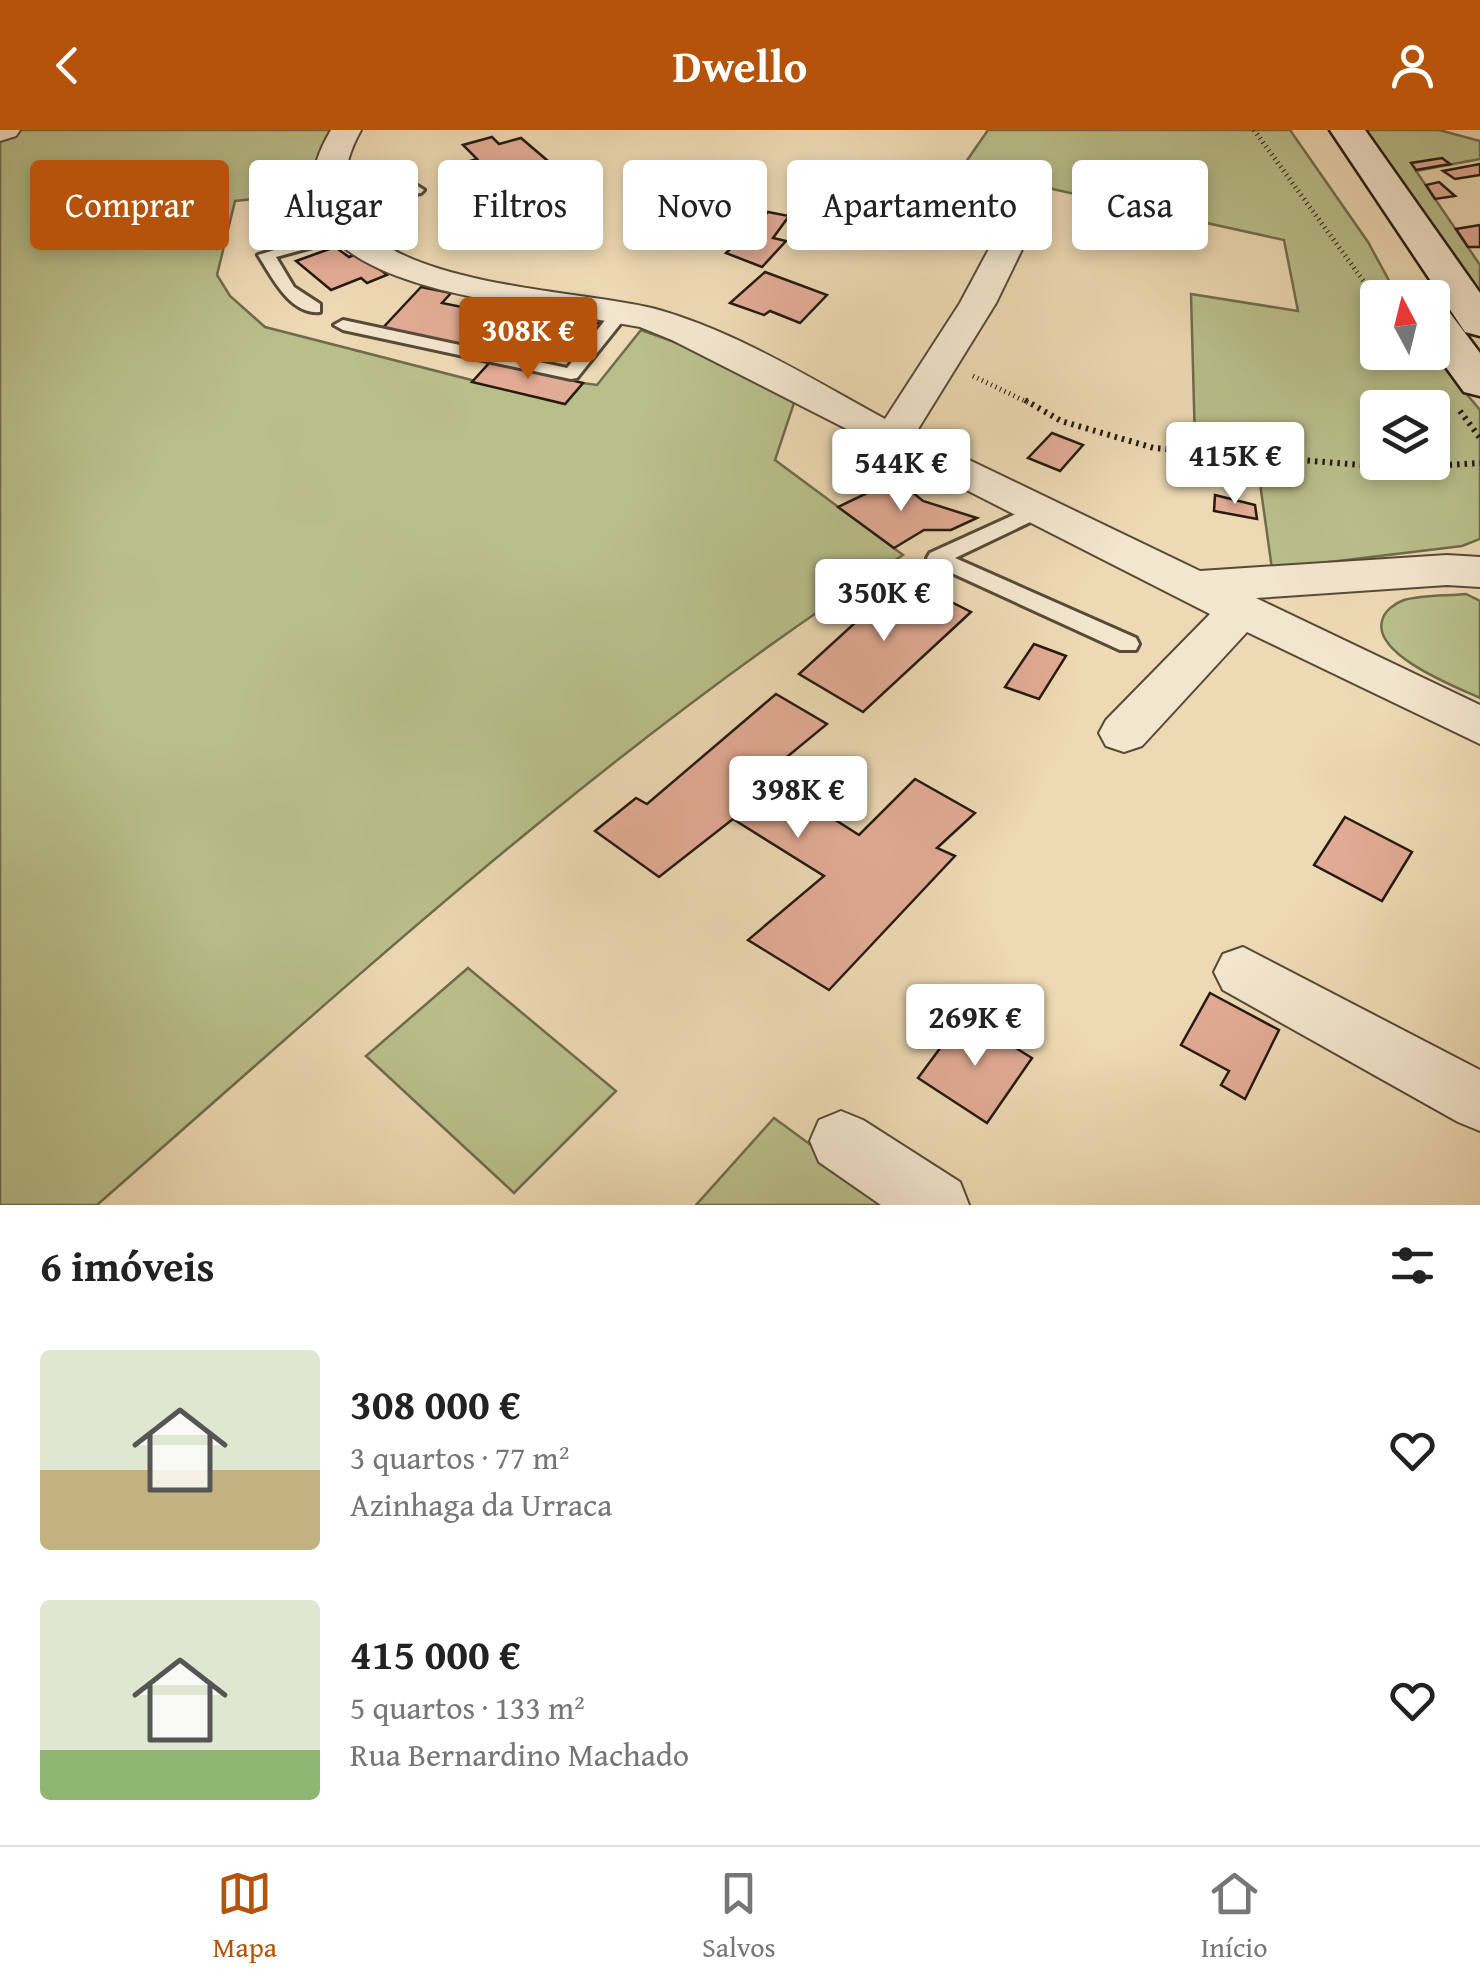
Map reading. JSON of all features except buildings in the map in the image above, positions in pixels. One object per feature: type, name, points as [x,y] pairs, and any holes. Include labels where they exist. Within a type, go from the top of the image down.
[{"type":"main road","points":[[1310,130],[1407,280]]},
{"type":"main road","points":[[1347,130],[1480,323]]},
{"type":"main road","points":[[1450,342],[1480,383]]},
{"type":"street","points":[[332,160],[346,130]]},
{"type":"street","points":[[377,250],[404,272],[620,313],[666,325],[741,355],[893,438],[1480,726]]},
{"type":"street","points":[[893,438],[978,304],[1005,250]]},
{"type":"street","points":[[1192,588],[1469,568]]},
{"type":"street","points":[[1124,734],[1242,610]]},
{"type":"street","points":[[1243,972],[1480,1102]]},
{"type":"street","points":[[841,1141],[937,1205]]},
{"type":"lane","points":[[276,250],[266,255],[288,290],[314,308]]},
{"type":"lane","points":[[343,325],[571,374],[620,313]]},
{"type":"lane","points":[[1038,510],[937,558],[1128,644]]},
{"type":"path","points":[[1254,130],[1364,280]]},
{"type":"path","points":[[939,368],[1002,388],[1079,428],[1154,448],[1398,468],[1480,463]]},
{"type":"green space","points":[[19,130],[335,130],[318,160],[249,160],[249,200],[235,201],[229,226],[229,160],[30,160],[30,250],[223,250],[217,275],[230,296],[265,327],[565,404],[583,383],[597,385],[641,330],[694,349],[796,397],[775,460],[903,555],[795,627],[588,783],[389,949],[97,1205],[0,1205],[0,139]]},
{"type":"green space","points":[[988,130],[1290,130],[1368,242],[1389,280],[1360,280],[1360,370],[1446,370],[1480,410],[1480,539],[1462,546],[1272,569],[1259,476],[1195,443],[1191,294],[1298,311],[1284,240],[1208,223],[1208,160],[1072,160],[1072,193],[1052,189],[1052,160],[967,160]]},
{"type":"green space","points":[[1364,130],[1439,130],[1480,141],[1480,159],[1416,171],[1480,265],[1480,296]]},
{"type":"green space","points":[[1466,594],[1480,601],[1480,698],[1419,668],[1390,646],[1383,634],[1385,614],[1401,601]]},
{"type":"green space","points":[[468,968],[616,1091],[514,1193],[366,1056]]},
{"type":"green space","points":[[774,1118],[893,1205],[696,1205]]}]
